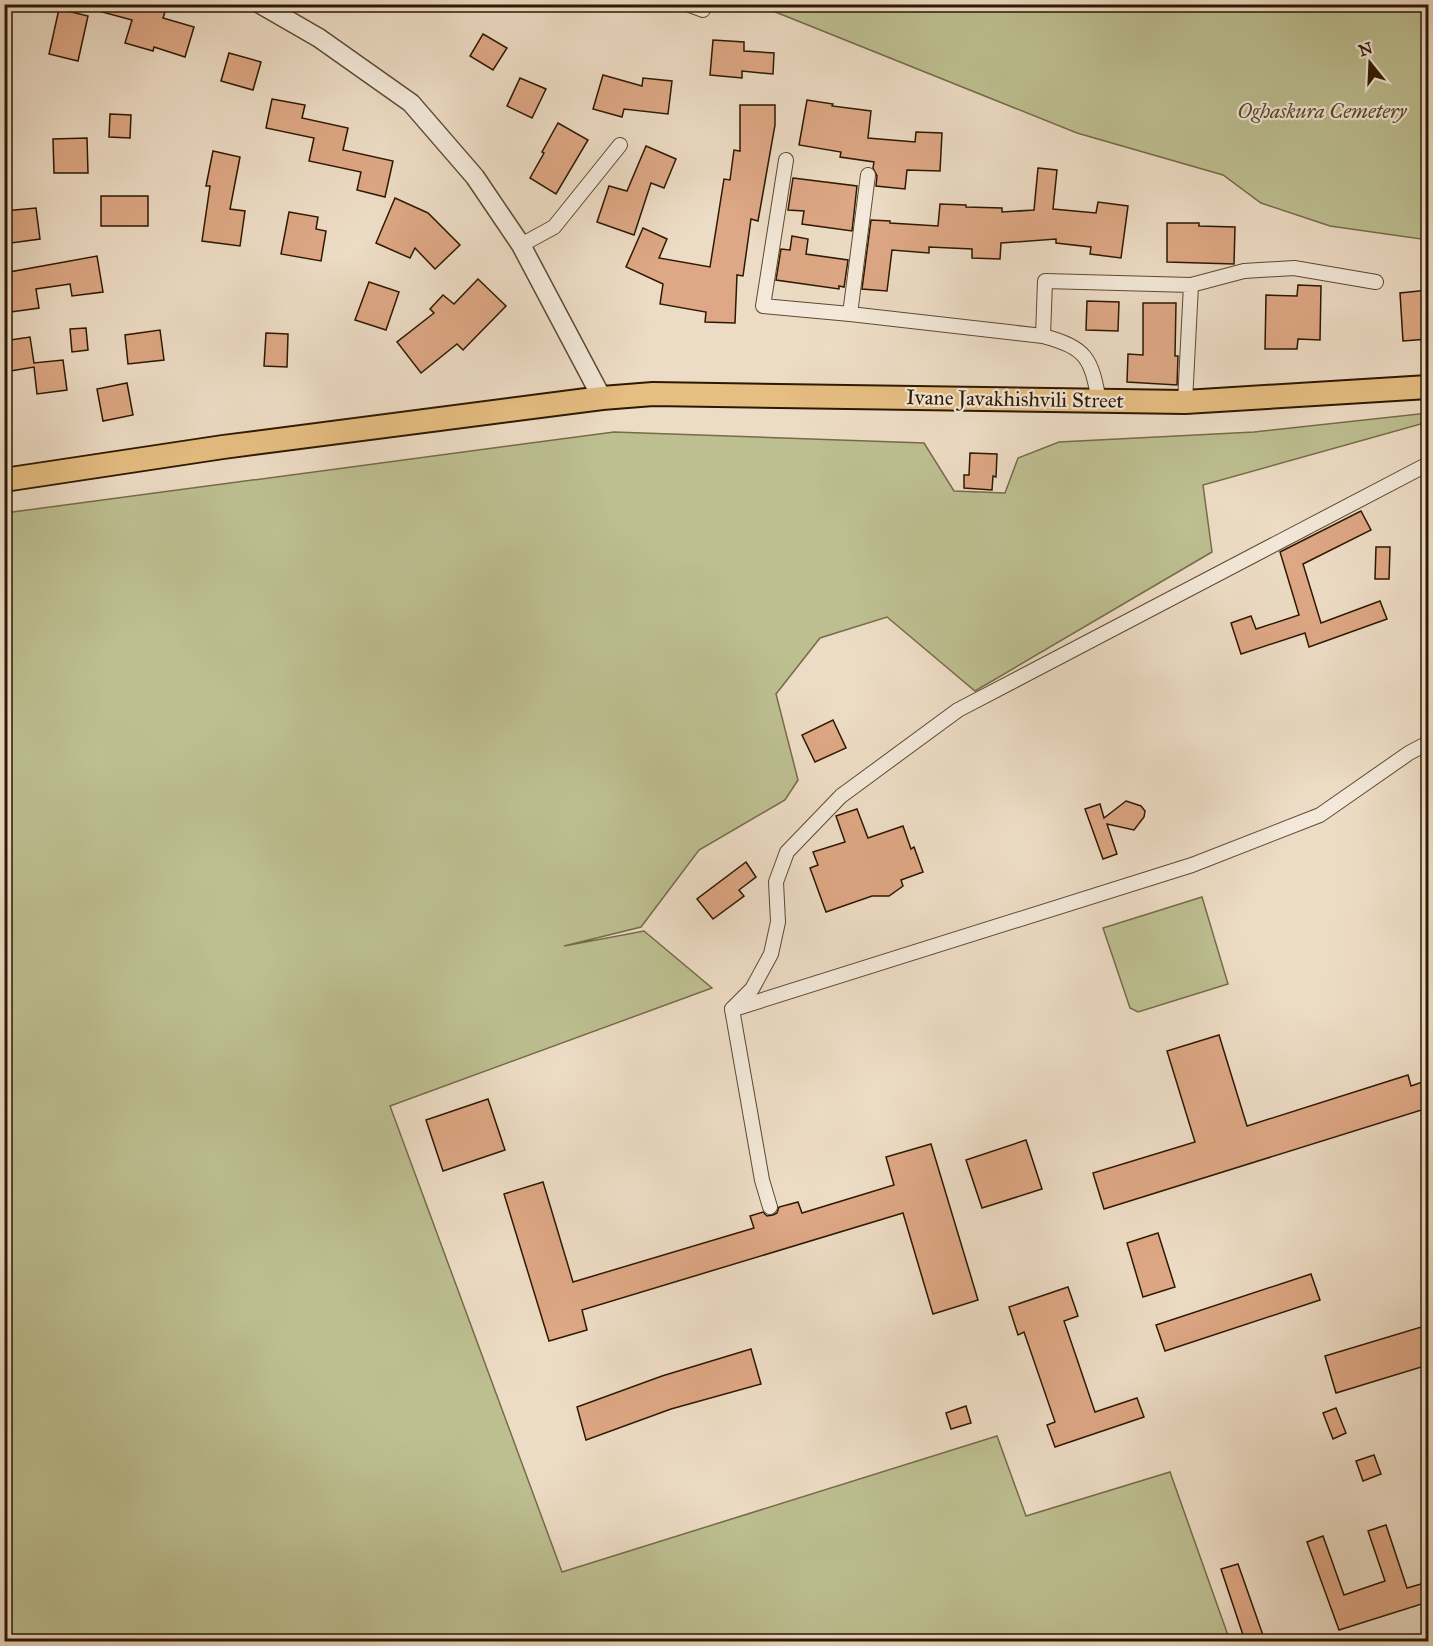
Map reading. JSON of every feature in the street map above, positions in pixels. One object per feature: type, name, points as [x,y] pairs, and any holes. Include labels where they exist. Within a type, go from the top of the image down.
[{"type":"main road","name":"Ivane Javakhishvili Street","points":[[4,480],[223,447],[602,398],[653,394],[1185,402],[1428,387]]},
{"type":"street","points":[[260,4],[319,38],[411,103],[476,177],[521,245],[602,398]]},
{"type":"street","points":[[687,4],[702,7]]},
{"type":"street","points":[[521,245],[554,227],[620,145]]},
{"type":"street","points":[[786,160],[763,306],[1043,336],[1064,342],[1082,354],[1093,369],[1099,400]]},
{"type":"street","points":[[850,314],[868,175]]},
{"type":"street","points":[[1043,336],[1045,281],[1191,285],[1244,272],[1294,268],[1376,282]]},
{"type":"street","points":[[1185,402],[1191,285]]},
{"type":"street","points":[[732,1009],[752,989],[771,954],[778,922],[776,882],[787,852],[842,796],[958,710],[1428,464]]},
{"type":"street","points":[[732,1009],[1192,865],[1320,815],[1409,753],[1428,743]]},
{"type":"street","points":[[732,1009],[762,1180],[770,1207]]},
{"type":"green space","name":"Oghaskura Cemetery","points":[[758,5],[1428,5],[1428,240],[1330,226],[1261,203],[1223,175],[1077,133]]},
{"type":"green space","points":[[1428,413],[1428,422],[1203,485],[1212,552],[975,691],[887,617],[820,638],[776,694],[798,780],[785,800],[699,850],[641,927],[564,946],[644,931],[712,988],[390,1106],[562,1572],[997,1436],[1026,1516],[1170,1472],[1230,1641],[5,1641],[5,513],[614,432],[924,443],[954,491],[1005,493],[1018,458],[1059,442],[1254,432]]},
{"type":"green space","points":[[1202,897],[1228,984],[1138,1012],[1130,1008],[1103,928]]},
{"type":"building","points":[[92,4],[138,4],[165,12],[163,18],[194,27],[185,57],[154,47],[153,51],[125,43],[132,20],[91,9]]},
{"type":"building","points":[[59,9],[88,16],[78,61],[49,54]]},
{"type":"building","points":[[483,34],[507,48],[493,70],[470,56]]},
{"type":"building","points":[[713,40],[744,42],[744,51],[774,53],[773,74],[742,71],[742,78],[710,75]]},
{"type":"building","points":[[229,53],[261,62],[253,90],[221,81]]},
{"type":"building","points":[[603,75],[642,86],[643,78],[672,81],[668,114],[624,109],[622,117],[593,109]]},
{"type":"building","points":[[520,78],[546,89],[532,118],[507,106]]},
{"type":"building","points":[[272,99],[305,105],[302,118],[348,128],[343,150],[393,161],[385,197],[357,190],[361,172],[309,161],[314,138],[266,128]]},
{"type":"building","points":[[807,100],[871,111],[868,138],[915,142],[916,132],[942,133],[940,171],[907,170],[905,189],[876,186],[877,176],[873,168],[874,162],[840,157],[841,152],[799,145]]},
{"type":"building","points":[[740,105],[775,105],[775,125],[758,221],[751,219],[743,276],[737,275],[735,323],[705,322],[706,312],[660,304],[663,284],[626,267],[643,228],[667,239],[659,258],[710,267],[724,179],[730,180],[734,150],[740,151]]},
{"type":"building","points":[[110,114],[131,115],[130,138],[109,137]]},
{"type":"building","points":[[558,123],[588,140],[556,194],[530,178]]},
{"type":"building","points":[[87,138],[88,173],[54,173],[53,139]]},
{"type":"building","points":[[646,146],[676,159],[664,188],[651,183],[634,235],[597,222],[609,186],[627,191]]},
{"type":"building","points":[[213,151],[240,157],[230,209],[245,211],[240,246],[202,241],[210,186],[206,186]]},
{"type":"building","points":[[1038,168],[1057,170],[1053,209],[1096,213],[1098,202],[1128,206],[1121,258],[1090,254],[1091,247],[1056,243],[1056,239],[1001,243],[1000,259],[972,258],[972,249],[929,247],[929,253],[892,250],[887,291],[862,289],[871,220],[938,226],[940,204],[1002,208],[1002,212],[1034,210]]},
{"type":"building","points":[[793,178],[857,186],[852,231],[802,224],[804,211],[788,210]]},
{"type":"building","points":[[101,196],[148,196],[148,226],[101,226]]},
{"type":"building","points":[[395,198],[428,213],[460,245],[435,269],[415,248],[410,258],[376,243]]},
{"type":"building","points":[[36,208],[40,239],[4,244],[4,211]]},
{"type":"building","points":[[289,212],[318,217],[316,229],[326,231],[321,261],[281,254]]},
{"type":"building","points":[[1167,223],[1199,223],[1199,226],[1235,227],[1234,264],[1167,262]]},
{"type":"building","points":[[792,236],[808,239],[806,254],[848,260],[844,287],[839,286],[839,289],[776,280],[781,249],[790,250]]},
{"type":"building","points":[[97,256],[103,292],[72,296],[70,284],[36,289],[39,308],[4,313],[4,273]]},
{"type":"building","points":[[478,279],[506,306],[463,350],[457,344],[421,373],[397,342],[434,313],[430,309],[443,295],[454,304]]},
{"type":"building","points":[[369,282],[399,292],[386,330],[355,320]]},
{"type":"building","points":[[1298,285],[1321,286],[1320,340],[1298,339],[1297,349],[1265,349],[1266,295],[1297,296]]},
{"type":"building","points":[[1428,290],[1428,339],[1403,341],[1400,293]]},
{"type":"building","points":[[1087,301],[1119,302],[1118,331],[1086,330]]},
{"type":"building","points":[[1143,303],[1176,303],[1177,385],[1127,382],[1128,354],[1143,355]]},
{"type":"building","points":[[86,328],[88,350],[72,352],[70,329]]},
{"type":"building","points":[[160,330],[164,360],[128,364],[125,335]]},
{"type":"building","points":[[266,333],[288,334],[287,367],[264,366]]},
{"type":"building","points":[[30,337],[34,363],[63,360],[67,390],[37,394],[34,367],[4,372],[4,341]]},
{"type":"building","points":[[127,383],[133,415],[103,421],[97,389]]},
{"type":"building","points":[[970,453],[997,454],[996,477],[993,476],[992,490],[964,488],[964,475],[969,475]]},
{"type":"building","points":[[1361,511],[1371,530],[1303,564],[1321,623],[1380,601],[1387,619],[1309,647],[1305,633],[1241,654],[1231,623],[1251,616],[1256,629],[1299,615],[1280,552]]},
{"type":"building","points":[[1376,547],[1390,547],[1389,579],[1375,579]]},
{"type":"building","points":[[833,720],[846,748],[815,762],[802,735]]},
{"type":"building","points":[[1126,801],[1141,806],[1145,811],[1144,817],[1134,830],[1107,824],[1117,854],[1103,859],[1085,809],[1100,804],[1104,818]]},
{"type":"building","points":[[857,809],[868,838],[903,826],[911,849],[914,847],[923,872],[901,880],[903,886],[889,896],[872,896],[826,912],[810,868],[818,865],[813,852],[845,842],[836,816]]},
{"type":"building","points":[[746,862],[756,877],[739,890],[744,896],[713,919],[697,899]]},
{"type":"building","points":[[1219,1035],[1247,1126],[1408,1075],[1411,1086],[1428,1080],[1428,1108],[1104,1209],[1093,1173],[1195,1142],[1167,1051]]},
{"type":"building","points":[[488,1099],[505,1150],[443,1171],[426,1120]]},
{"type":"building","points":[[1026,1140],[1042,1189],[982,1208],[966,1160]]},
{"type":"building","points":[[931,1144],[978,1300],[933,1314],[903,1213],[582,1310],[587,1330],[549,1341],[504,1194],[543,1182],[573,1282],[754,1228],[750,1216],[763,1212],[767,1216],[773,1215],[777,1213],[779,1207],[798,1202],[802,1213],[894,1185],[886,1157]]},
{"type":"building","points":[[1158,1233],[1175,1287],[1143,1297],[1127,1243]]},
{"type":"building","points":[[1311,1274],[1320,1300],[1165,1351],[1156,1325]]},
{"type":"building","points":[[1068,1287],[1078,1316],[1064,1321],[1095,1412],[1137,1398],[1144,1417],[1055,1447],[1047,1425],[1055,1422],[1024,1332],[1018,1335],[1009,1307]]},
{"type":"building","points":[[1428,1325],[1428,1365],[1336,1393],[1325,1356]]},
{"type":"building","points":[[751,1349],[761,1384],[671,1409],[586,1440],[577,1407],[662,1376]]},
{"type":"building","points":[[966,1406],[971,1423],[951,1429],[946,1413]]},
{"type":"building","points":[[1336,1408],[1346,1433],[1333,1439],[1323,1413]]},
{"type":"building","points":[[1374,1455],[1381,1474],[1363,1481],[1356,1461]]},
{"type":"building","points":[[1386,1525],[1407,1588],[1428,1582],[1428,1602],[1339,1630],[1307,1542],[1323,1536],[1344,1595],[1385,1581],[1368,1531]]},
{"type":"building","points":[[1238,1564],[1265,1641],[1245,1641],[1221,1569]]}]
